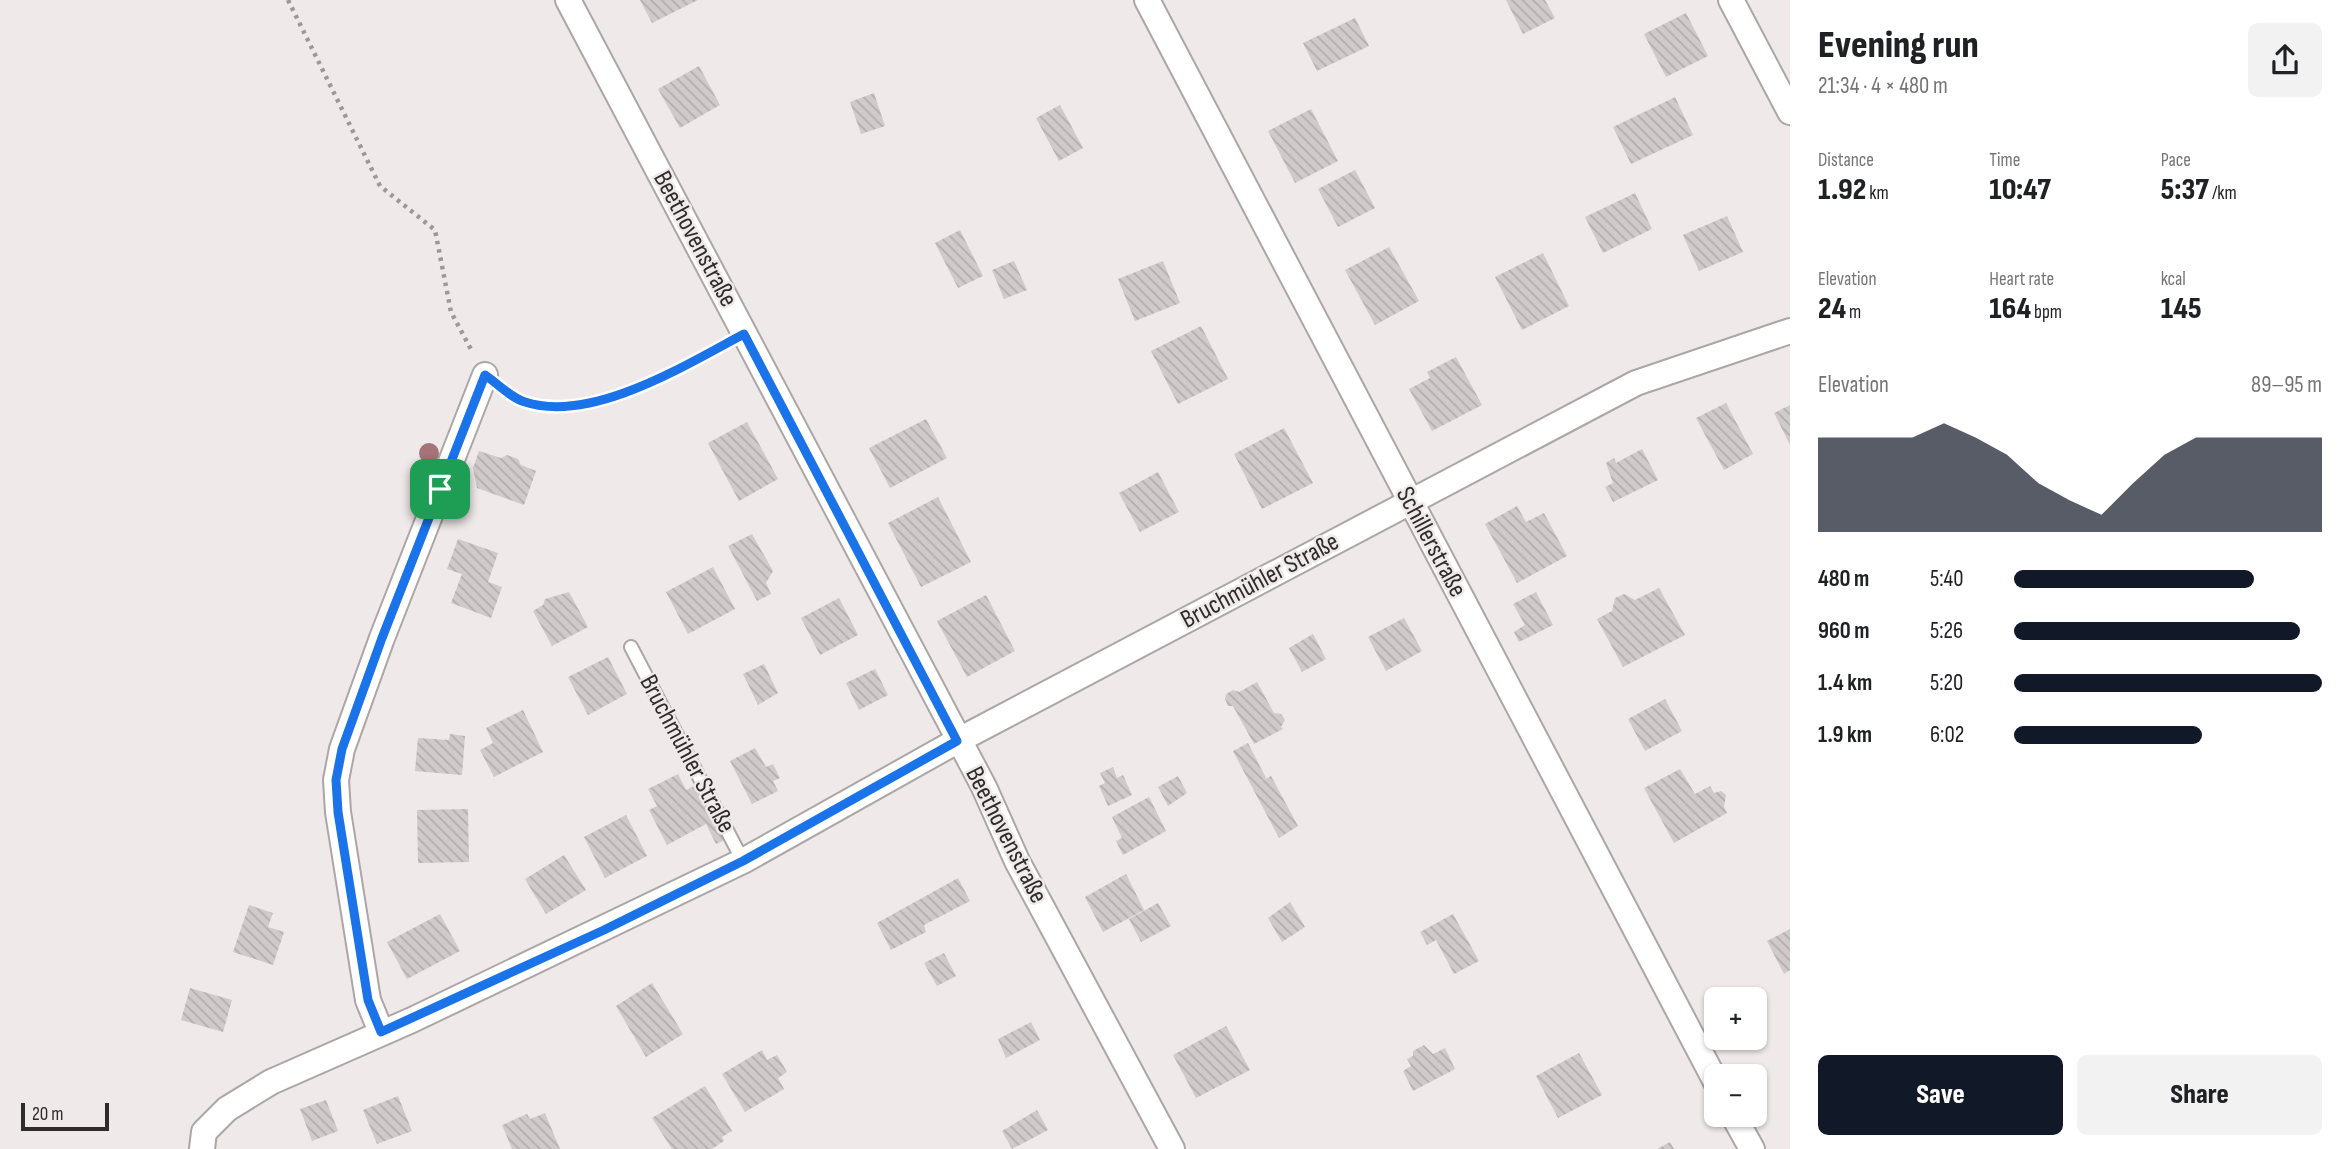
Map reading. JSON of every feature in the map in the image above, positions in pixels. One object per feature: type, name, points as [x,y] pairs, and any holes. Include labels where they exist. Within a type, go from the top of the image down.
[{"type":"street","name":"Beethovenstraße","points":[[568,0],[984,788],[1017,861],[1172,1149]]},
{"type":"street","name":"Schillerstraße","points":[[1147,0],[1706,1064]]},
{"type":"street","points":[[1731,0],[1790,112]]},
{"type":"street","name":"Bruchmühler Straße","points":[[202,1149],[204,1132],[227,1109],[271,1082],[580,941],[743,861],[957,741],[1636,383],[1790,331]]},
{"type":"street","points":[[381,1032],[368,1000],[338,812],[336,780],[342,749],[382,638],[485,375]]},
{"type":"street","points":[[1740,1127],[1752,1149]]},
{"type":"lane","name":"Bruchmühler Straße","points":[[631,646],[743,861]]},
{"type":"path","points":[[288,0],[380,186],[435,230],[451,312],[485,375],[524,402],[569,406],[627,393],[744,334]]},
{"type":"building","points":[[640,0],[698,0],[652,23]]},
{"type":"building","points":[[1506,0],[1545,0],[1555,18],[1523,34]]},
{"type":"building","points":[[1686,13],[1708,56],[1666,77],[1644,34]]},
{"type":"building","points":[[1355,18],[1369,46],[1317,71],[1303,43]]},
{"type":"building","points":[[699,66],[720,105],[680,128],[658,89]]},
{"type":"building","points":[[874,93],[885,126],[861,134],[850,102]]},
{"type":"building","points":[[1675,97],[1693,135],[1631,164],[1613,127]]},
{"type":"building","points":[[1060,105],[1083,148],[1059,161],[1036,118]]},
{"type":"building","points":[[1311,109],[1338,161],[1295,183],[1268,131]]},
{"type":"building","points":[[1355,170],[1375,208],[1338,227],[1318,189]]},
{"type":"building","points":[[1635,193],[1652,229],[1603,253],[1585,217]]},
{"type":"building","points":[[1727,216],[1743,252],[1699,271],[1683,235]]},
{"type":"building","points":[[960,230],[983,276],[958,288],[935,243]]},
{"type":"building","points":[[1389,247],[1419,301],[1375,325],[1345,270]]},
{"type":"building","points":[[1543,253],[1569,306],[1522,330],[1495,277]]},
{"type":"building","points":[[1014,261],[1027,290],[1004,299],[992,270]]},
{"type":"building","points":[[1163,261],[1180,303],[1135,321],[1118,279]]},
{"type":"building","points":[[1201,326],[1228,379],[1178,404],[1151,351]]},
{"type":"building","points":[[1456,357],[1482,405],[1432,431],[1409,389],[1430,378],[1427,372]]},
{"type":"building","points":[[1726,403],[1753,454],[1724,470],[1696,418]]},
{"type":"building","points":[[1790,405],[1790,445],[1774,413]]},
{"type":"building","points":[[926,419],[947,458],[890,488],[869,448]]},
{"type":"building","points":[[747,422],[778,479],[739,501],[708,443]]},
{"type":"building","points":[[1284,428],[1313,483],[1262,509],[1234,454]]},
{"type":"building","points":[[1642,449],[1658,480],[1613,502],[1605,487],[1613,483],[1606,463],[1614,458],[1616,463]]},
{"type":"building","points":[[479,451],[501,458],[507,455],[536,471],[524,505],[477,488],[473,468]]},
{"type":"building","points":[[1158,472],[1179,512],[1140,532],[1119,493]]},
{"type":"building","points":[[938,497],[971,562],[921,587],[888,523]]},
{"type":"building","points":[[1517,506],[1526,522],[1544,513],[1567,556],[1517,583],[1485,524]]},
{"type":"building","points":[[752,534],[773,571],[766,583],[771,594],[757,601],[728,546]]},
{"type":"building","points":[[458,539],[498,553],[488,582],[502,587],[491,618],[451,603],[462,574],[447,569]]},
{"type":"building","points":[[713,567],[735,609],[688,634],[666,592]]},
{"type":"building","points":[[1659,588],[1685,635],[1623,667],[1597,619],[1612,611],[1615,598],[1624,594],[1635,600]]},
{"type":"building","points":[[569,592],[588,627],[552,646],[533,611],[543,605],[545,599]]},
{"type":"building","points":[[1536,592],[1553,625],[1519,642],[1514,632],[1525,625],[1513,604]]},
{"type":"building","points":[[986,595],[1015,651],[967,677],[937,621]]},
{"type":"building","points":[[839,598],[858,635],[820,655],[801,618]]},
{"type":"building","points":[[1404,618],[1422,651],[1386,671],[1368,637]]},
{"type":"building","points":[[1313,634],[1326,659],[1302,672],[1289,648]]},
{"type":"building","points":[[608,657],[627,694],[588,715],[568,677]]},
{"type":"building","points":[[764,664],[778,693],[758,705],[743,674]]},
{"type":"building","points":[[875,669],[888,695],[859,710],[846,683]]},
{"type":"building","points":[[1257,682],[1274,713],[1281,714],[1285,720],[1281,727],[1283,729],[1254,744],[1233,706],[1228,706],[1225,699],[1226,694],[1233,690],[1239,692]]},
{"type":"building","points":[[1665,699],[1682,731],[1645,751],[1628,719]]},
{"type":"building","points":[[523,710],[543,752],[494,777],[480,750],[493,743],[486,728]]},
{"type":"building","points":[[450,734],[465,736],[462,775],[415,771],[418,738],[449,740]]},
{"type":"building","points":[[1248,743],[1266,778],[1257,783],[1271,776],[1298,826],[1279,838],[1233,751]]},
{"type":"building","points":[[755,748],[766,767],[773,764],[780,778],[773,781],[778,791],[752,804],[730,761]]},
{"type":"building","points":[[1113,767],[1117,778],[1123,775],[1132,795],[1108,806],[1099,786],[1105,783],[1100,773]]},
{"type":"building","points":[[1680,769],[1695,794],[1710,786],[1714,793],[1721,791],[1726,795],[1724,807],[1727,813],[1674,843],[1644,788]]},
{"type":"building","points":[[678,774],[686,790],[699,784],[727,839],[716,844],[706,824],[667,845],[649,810],[657,806],[648,789]]},
{"type":"building","points":[[1178,776],[1187,793],[1168,806],[1158,787]]},
{"type":"building","points":[[1149,797],[1166,831],[1123,855],[1116,841],[1122,838],[1112,817]]},
{"type":"building","points":[[468,809],[469,862],[418,863],[417,810]]},
{"type":"building","points":[[626,815],[647,856],[605,878],[584,837]]},
{"type":"building","points":[[564,855],[586,890],[546,914],[525,879]]},
{"type":"building","points":[[1126,874],[1144,910],[1103,932],[1085,897]]},
{"type":"building","points":[[958,878],[970,901],[924,925],[926,932],[891,950],[877,923]]},
{"type":"building","points":[[1290,902],[1305,927],[1282,942],[1268,918]]},
{"type":"building","points":[[1158,903],[1171,926],[1141,942],[1129,919]]},
{"type":"building","points":[[249,905],[273,913],[268,927],[284,932],[273,965],[233,952]]},
{"type":"building","points":[[440,914],[460,951],[407,979],[387,942]]},
{"type":"building","points":[[1453,914],[1479,961],[1454,974],[1436,940],[1427,945],[1420,932]]},
{"type":"building","points":[[1790,929],[1790,970],[1784,974],[1767,941]]},
{"type":"building","points":[[944,953],[956,976],[937,986],[924,963]]},
{"type":"building","points":[[652,983],[683,1034],[646,1057],[616,1006]]},
{"type":"building","points":[[190,988],[232,1000],[223,1032],[181,1020]]},
{"type":"building","points":[[1031,1022],[1040,1040],[1006,1058],[998,1039]]},
{"type":"building","points":[[1226,1026],[1250,1070],[1196,1098],[1173,1055]]},
{"type":"building","points":[[1424,1045],[1433,1054],[1445,1048],[1455,1069],[1413,1091],[1403,1071],[1411,1066],[1407,1059],[1413,1056],[1413,1051]]},
{"type":"building","points":[[762,1050],[767,1060],[777,1055],[787,1072],[778,1078],[784,1089],[745,1112],[722,1074]]},
{"type":"building","points":[[1579,1053],[1602,1095],[1558,1118],[1536,1076]]},
{"type":"building","points":[[705,1086],[732,1131],[722,1137],[724,1141],[712,1149],[672,1149],[652,1118]]},
{"type":"building","points":[[398,1096],[412,1131],[377,1144],[363,1110]]},
{"type":"building","points":[[326,1100],[338,1131],[312,1141],[300,1109]]},
{"type":"building","points":[[1037,1110],[1048,1130],[1012,1149],[1002,1131]]},
{"type":"building","points":[[545,1113],[560,1149],[512,1149],[502,1125],[527,1114],[530,1119]]},
{"type":"building","points":[[1670,1142],[1674,1149],[1657,1149]]},
{"type":"route","points":[[744,334],[957,741],[743,861],[604,930],[381,1032],[368,1000],[338,812],[336,780],[342,749],[440,489],[485,375],[524,402],[569,406],[627,393],[744,334]]}]
